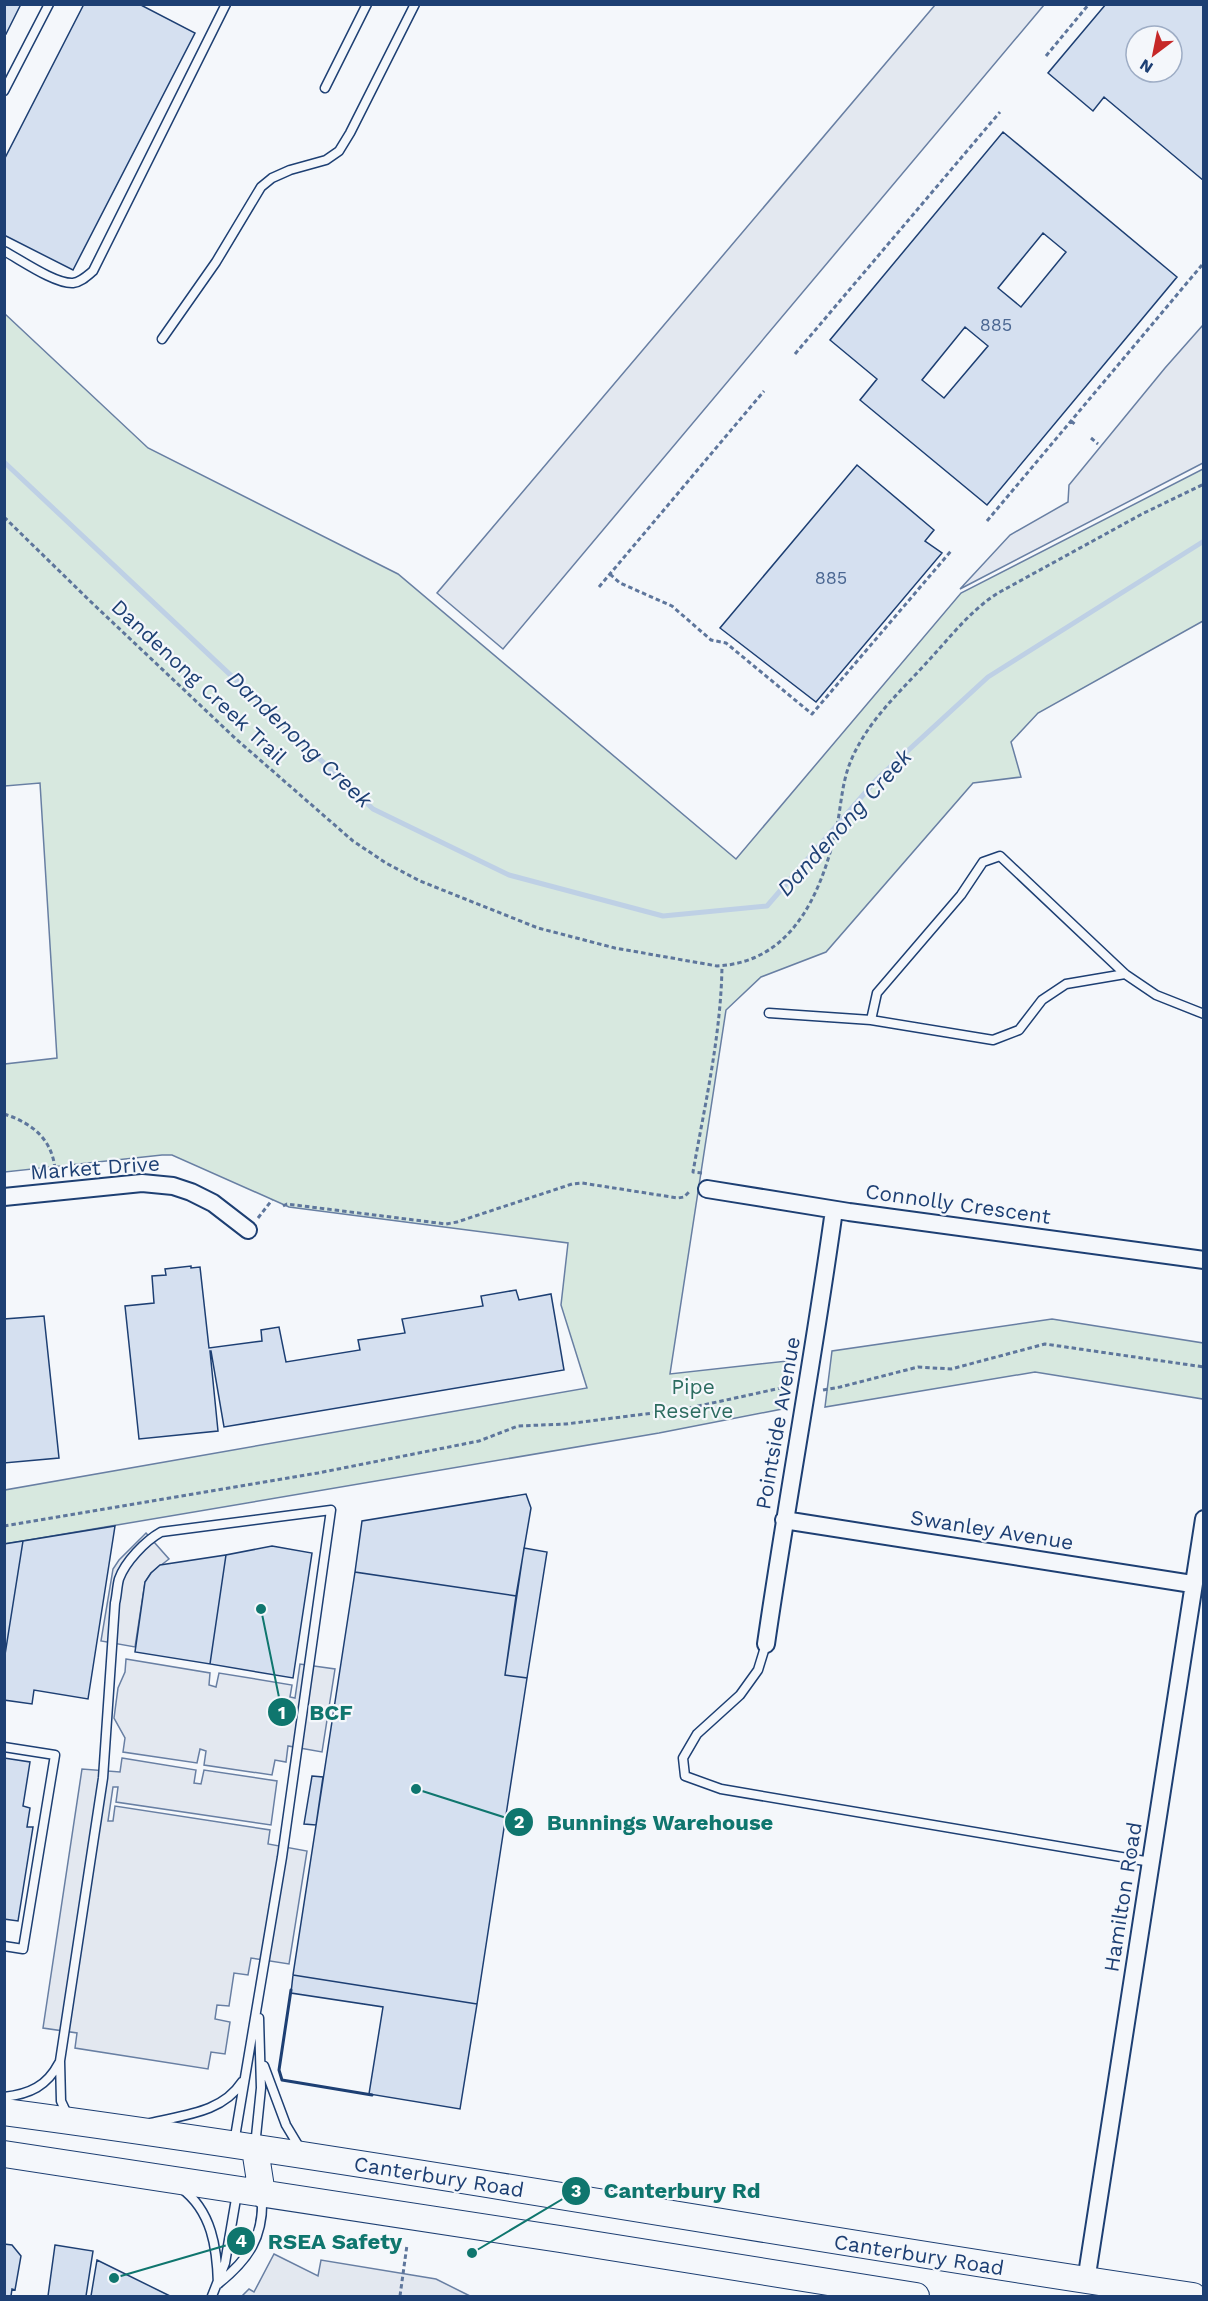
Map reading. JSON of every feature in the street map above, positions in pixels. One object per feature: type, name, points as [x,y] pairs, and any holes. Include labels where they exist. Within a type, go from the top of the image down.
[{"type":"main road","name":"Canterbury Road","points":[[4,2112],[307,2156],[1086,2281],[1193,2296]]},
{"type":"main road","points":[[244,2147],[250,2192]]},
{"type":"main road","name":"Canterbury Road","points":[[4,2154],[916,2296]]},
{"type":"street","name":"Market Drive","points":[[4,1197],[142,1183],[172,1186],[213,1203],[248,1230]]},
{"type":"street","name":"Connolly Crescent","points":[[699,1188],[834,1210],[1203,1260]]},
{"type":"street","name":"Pointside Avenue","points":[[766,1644],[784,1520],[821,1306],[834,1210]]},
{"type":"street","name":"Swanley Avenue","points":[[784,1520],[1192,1584]]},
{"type":"street","name":"Hamilton Road","points":[[1086,2281],[1203,1521]]},
{"type":"lane","points":[[4,91],[49,4]]},
{"type":"lane","points":[[4,251],[60,281],[74,283],[93,271],[226,4]]},
{"type":"lane","points":[[325,88],[367,4]]},
{"type":"lane","points":[[162,339],[216,262],[261,187],[272,178],[290,170],[326,160],[339,151],[415,4]]},
{"type":"lane","points":[[871,1020],[878,993],[961,895],[983,862],[1000,856],[1125,974],[1156,995],[1203,1014]]},
{"type":"lane","points":[[769,1013],[871,1020],[993,1040],[1019,1030],[1042,1000],[1066,984],[1125,974]]},
{"type":"lane","points":[[71,2121],[62,2101],[60,2061],[103,1778],[115,1603],[119,1579],[124,1568],[153,1536],[161,1532],[331,1510],[282,1857],[244,2079],[244,2147]]},
{"type":"lane","points":[[766,1644],[758,1670],[740,1695],[698,1734],[683,1758],[685,1776],[721,1789],[1151,1862]]},
{"type":"lane","points":[[4,1747],[55,1755],[23,1949],[4,1946]]},
{"type":"lane","points":[[244,2147],[261,2088],[259,1999]]},
{"type":"lane","points":[[260,2051],[265,2072],[286,2125],[307,2156]]},
{"type":"lane","points":[[4,2097],[18,2096],[45,2084],[60,2061]]},
{"type":"lane","points":[[125,2129],[204,2111],[219,2105],[230,2098],[244,2079]]},
{"type":"lane","points":[[170,2180],[197,2202],[206,2214],[218,2264],[218,2284]]},
{"type":"lane","points":[[218,2284],[237,2269],[252,2248],[261,2224],[250,2192]]},
{"type":"lane","points":[[212,2296],[250,2192]]},
{"type":"path","points":[[1046,56],[1089,4]]},
{"type":"path","points":[[795,354],[1000,112]]},
{"type":"path","points":[[987,521],[1202,265]]},
{"type":"path","points":[[599,587],[764,391]]},
{"type":"path","points":[[1071,421],[1076,425]]},
{"type":"path","points":[[1091,438],[1098,444]]},
{"type":"path","name":"Dandenong Creek Trail","points":[[4,517],[236,740],[353,842],[386,863],[420,881],[538,928],[615,948],[722,966],[764,954],[783,941],[799,923],[827,864],[849,764],[862,740],[884,710],[968,617],[984,601],[998,593],[1142,514],[1203,484]]},
{"type":"path","points":[[610,574],[620,583],[672,606],[711,640],[726,643],[812,714],[951,551]]},
{"type":"path","points":[[692,1179],[721,993],[722,966]]},
{"type":"path","points":[[4,1114],[27,1122],[39,1132],[52,1152],[55,1169]]},
{"type":"path","points":[[283,1206],[286,1204],[446,1224],[572,1184],[582,1183],[678,1198],[699,1188],[709,1173],[693,1172]]},
{"type":"path","points":[[248,1230],[272,1200]]},
{"type":"path","points":[[823,1390],[918,1367],[951,1369],[1045,1344],[1203,1367]]},
{"type":"path","points":[[4,1526],[318,1473],[479,1441],[518,1426],[566,1424],[684,1409],[786,1386]]},
{"type":"path","points":[[400,2296],[407,2245]]},
{"type":"green space","name":"Pipe Reserve","points":[[4,313],[148,448],[398,574],[736,859],[961,593],[1203,469],[1203,621],[1038,713],[1011,742],[1021,777],[973,783],[826,952],[761,977],[726,1010],[670,1374],[787,1361],[782,1409],[659,1433],[5,1544],[5,1490],[587,1388],[561,1305],[568,1243],[289,1207],[172,1155],[5,1172],[5,1064],[57,1058],[40,783],[5,786]]},
{"type":"green space","points":[[1052,1319],[1203,1343],[1203,1399],[1035,1372],[825,1407],[832,1351]]},
{"type":"shaded area","points":[[935,5],[1044,5],[503,649],[437,593]]},
{"type":"shaded area","points":[[1203,325],[1203,463],[960,589],[1010,535],[1068,502],[1069,485]]},
{"type":"shaded area","points":[[146,1533],[169,1559],[151,1573],[145,1582],[135,1647],[101,1641],[113,1569]]},
{"type":"shaded area","points":[[126,1659],[210,1673],[209,1685],[216,1687],[219,1673],[292,1685],[290,1697],[295,1698],[300,1664],[335,1669],[322,1752],[288,1746],[286,1762],[275,1760],[272,1775],[204,1765],[206,1751],[200,1749],[197,1763],[123,1752],[125,1738],[114,1718],[118,1688],[125,1672]]},
{"type":"shaded area","points":[[122,1758],[196,1770],[194,1783],[201,1784],[204,1770],[277,1781],[271,1825],[116,1802],[118,1787],[113,1787],[108,1821],[113,1821],[115,1806],[270,1830],[268,1844],[307,1851],[289,1964],[251,1958],[248,1975],[234,1973],[229,2006],[217,2005],[215,2019],[230,2022],[225,2054],[211,2052],[208,2069],[75,2048],[77,2033],[43,2028],[82,1769],[120,1772]]},
{"type":"shaded area","points":[[274,2254],[318,2276],[321,2260],[436,2279],[470,2296],[242,2296],[249,2289],[254,2292]]},
{"type":"building","points":[[4,4],[21,4],[6,34],[4,33]]},
{"type":"building","points":[[84,4],[139,4],[195,33],[73,270],[4,235],[4,160]]},
{"type":"building","points":[[1106,4],[1204,4],[1204,181],[1104,97],[1093,111],[1048,73]]},
{"type":"building","points":[[1003,132],[1177,277],[987,505],[860,400],[877,379],[830,340]],"holes":[[[1043,233],[1066,252],[1021,307],[998,288]],[[965,327],[988,346],[944,398],[922,380]]]},
{"type":"building","points":[[857,465],[934,530],[925,541],[942,553],[816,702],[720,628]]},
{"type":"building","points":[[191,1266],[191,1268],[200,1267],[209,1348],[262,1341],[261,1330],[279,1327],[286,1362],[360,1350],[358,1340],[405,1333],[402,1319],[483,1306],[481,1296],[516,1290],[519,1300],[551,1294],[564,1370],[224,1427],[210,1351],[218,1431],[139,1439],[125,1306],[154,1303],[152,1276],[166,1275],[165,1269]]},
{"type":"building","points":[[44,1316],[59,1458],[4,1463],[4,1319]]},
{"type":"building","points":[[526,1494],[531,1508],[516,1596],[355,1572],[362,1521]]},
{"type":"building","points":[[115,1526],[88,1699],[34,1690],[32,1704],[4,1700],[4,1661],[23,1541]]},
{"type":"building","points":[[23,1541],[4,1661],[4,1544]]},
{"type":"building","points":[[272,1546],[312,1553],[293,1678],[210,1664],[226,1555]]},
{"type":"building","points":[[524,1548],[547,1552],[527,1678],[505,1675]]},
{"type":"building","points":[[226,1555],[210,1664],[135,1652],[145,1582],[151,1573],[160,1565]]},
{"type":"building","points":[[355,1572],[516,1596],[505,1675],[527,1678],[477,2004],[293,1975]]},
{"type":"building","points":[[4,1758],[30,1762],[23,1806],[30,1808],[27,1827],[33,1827],[18,1921],[4,1919]]},
{"type":"building","points":[[312,1776],[323,1777],[316,1825],[304,1824]]},
{"type":"building","points":[[293,1975],[477,2004],[460,2109],[369,2094],[383,2007],[291,1993]]},
{"type":"building","points":[[4,2244],[12,2245],[21,2256],[15,2290],[12,2289],[11,2296],[4,2296]]},
{"type":"building","points":[[55,2245],[93,2251],[86,2296],[48,2296]]},
{"type":"building","points":[[97,2260],[170,2296],[91,2296]]},
{"type":"waterway","name":"Dandenong Creek","points":[[4,462],[373,809],[509,875],[663,916],[767,906],[877,779],[988,677],[1204,541]]},
{"type":"wall","points":[[291,1990],[279,2070],[282,2080],[372,2095]]},
{"type":"place","name":"BCF","points":[[261,1609]]},
{"type":"place","name":"Bunnings Warehouse","points":[[416,1789]]},
{"type":"place","name":"Canterbury Rd","points":[[472,2253]]},
{"type":"place","name":"RSEA Safety","points":[[114,2278]]}]
